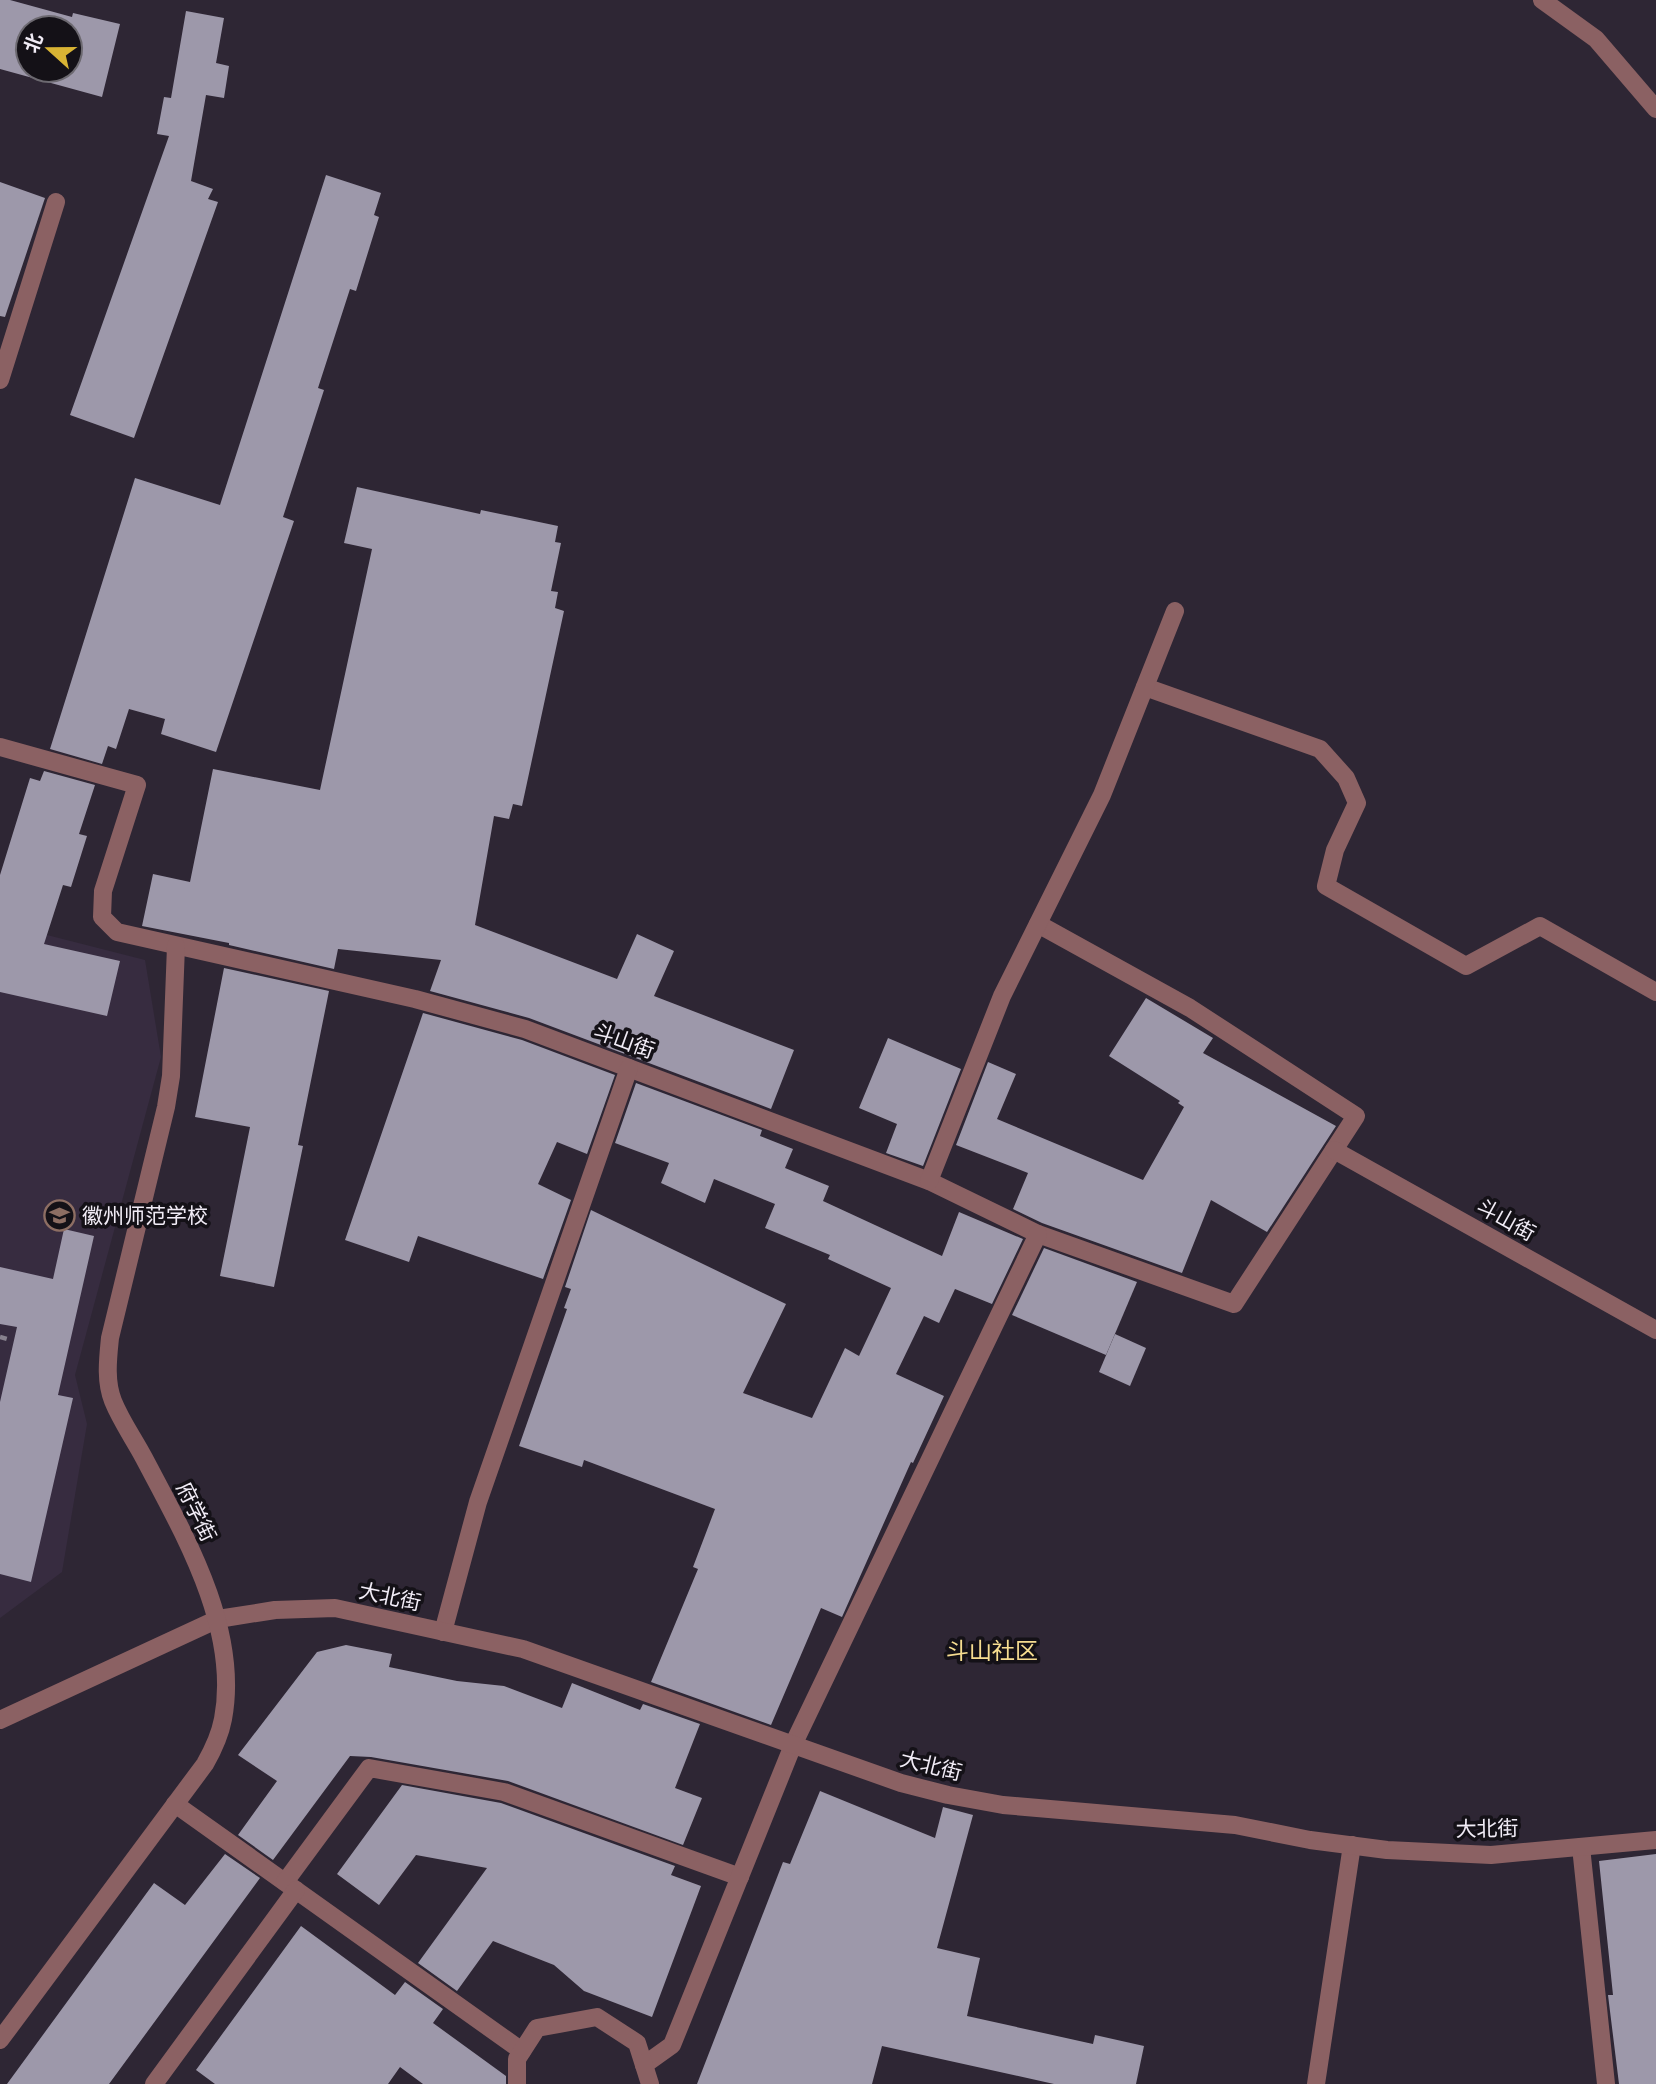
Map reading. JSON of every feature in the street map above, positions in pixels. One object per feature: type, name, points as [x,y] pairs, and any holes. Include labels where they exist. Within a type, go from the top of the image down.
[{"type":"street","points":[[1542,0],[1596,40],[1656,109]]},
{"type":"street","points":[[0,380],[56,202]]},
{"type":"street","points":[[929,1181],[1002,996],[1102,795],[1175,611]]},
{"type":"street","points":[[1145,687],[1320,749],[1346,778],[1357,803],[1335,850],[1326,886],[1466,966],[1540,926],[1656,992]]},
{"type":"street","name":"斗山街","points":[[0,747],[137,785],[103,891],[102,917],[117,932],[415,999],[525,1029],[929,1181],[1038,1234],[1234,1304],[1334,1150],[1656,1330]]},
{"type":"street","points":[[1038,924],[1190,1008],[1356,1116],[1334,1150]]},
{"type":"street","name":"府学街","points":[[0,2040],[205,1764],[216,1744],[223,1721],[226,1685],[218,1619],[184,1533],[113,1400],[107,1369],[110,1338],[168,1097],[176,946]]},
{"type":"street","points":[[443,1632],[478,1502],[629,1068]]},
{"type":"street","points":[[644,2065],[672,2045],[793,1745],[1038,1234]]},
{"type":"street","name":"大北街","points":[[0,1720],[218,1619],[275,1610],[335,1608],[523,1649],[901,1783],[1003,1805],[1235,1825],[1387,1850],[1491,1854],[1656,1840]]},
{"type":"street","points":[[154,2084],[369,1768],[504,1792],[740,1877]]},
{"type":"street","points":[[175,1804],[522,2052]]},
{"type":"street","points":[[1316,2084],[1352,1845]]},
{"type":"street","points":[[1581,1847],[1606,2084]]},
{"type":"street","points":[[517,2084],[517,2059],[537,2028],[597,2017],[637,2043],[650,2084]]},
{"type":"path","points":[[0,1337],[6,1339]]},
{"type":"shaded area","name":"徽州师范学校","points":[[0,923],[145,960],[161,1057],[75,1375],[87,1424],[62,1572],[0,1618]]},
{"type":"building","points":[[0,0],[10,0],[61,14],[14,14],[14,73],[0,69]]},
{"type":"building","points":[[186,11],[224,18],[216,63],[229,66],[224,98],[206,95],[191,181],[213,189],[208,199],[218,202],[134,438],[70,415],[169,136],[157,134],[164,97],[171,98]]},
{"type":"building","points":[[84,16],[120,24],[102,97],[55,84],[84,84]]},
{"type":"building","points":[[326,175],[381,193],[374,215],[379,217],[356,291],[350,289],[318,388],[324,390],[283,517],[294,521],[216,752],[161,734],[165,719],[129,709],[116,749],[108,746],[102,764],[50,749],[135,478],[220,505]]},
{"type":"building","points":[[0,182],[45,198],[5,317],[0,316]]},
{"type":"building","points":[[357,487],[480,514],[481,510],[558,526],[555,542],[561,543],[551,591],[558,592],[555,608],[564,611],[522,806],[513,804],[509,819],[494,816],[475,925],[617,979],[637,934],[674,951],[654,996],[794,1050],[771,1109],[529,1018],[430,991],[441,960],[338,949],[334,969],[229,943],[142,926],[153,874],[190,882],[213,769],[320,790],[372,549],[344,543]]},
{"type":"building","points":[[44,771],[95,785],[79,834],[87,836],[71,887],[63,885],[44,944],[120,961],[107,1016],[0,992],[0,875],[30,778],[40,781]]},
{"type":"building","points":[[224,968],[329,991],[298,1145],[303,1146],[274,1287],[220,1276],[250,1127],[195,1117]]},
{"type":"building","points":[[1146,998],[1213,1038],[1203,1053],[1336,1126],[1267,1232],[1211,1200],[1182,1273],[1042,1223],[1013,1209],[1028,1173],[956,1145],[988,1062],[1016,1074],[997,1119],[1143,1180],[1184,1107],[1178,1103],[1180,1101],[1109,1056]]},
{"type":"building","points":[[423,1013],[522,1040],[615,1075],[587,1154],[557,1142],[538,1184],[571,1200],[543,1279],[418,1236],[409,1262],[345,1240]]},
{"type":"building","points":[[888,1038],[961,1069],[923,1166],[886,1153],[897,1124],[859,1108]]},
{"type":"building","points":[[636,1083],[762,1130],[760,1136],[793,1149],[785,1168],[829,1186],[823,1201],[942,1256],[959,1212],[1023,1239],[992,1304],[955,1289],[939,1323],[924,1316],[896,1374],[944,1396],[913,1463],[911,1462],[842,1617],[821,1608],[771,1725],[651,1682],[698,1569],[693,1567],[715,1509],[584,1460],[582,1467],[519,1446],[567,1309],[564,1308],[571,1289],[565,1287],[591,1210],[786,1304],[743,1393],[812,1418],[845,1348],[859,1356],[891,1288],[828,1259],[830,1255],[765,1228],[775,1204],[714,1179],[705,1203],[661,1183],[669,1163],[615,1143]]},
{"type":"building","points":[[64,1229],[94,1236],[58,1395],[73,1398],[31,1582],[0,1574],[0,1402],[17,1327],[0,1324],[0,1267],[53,1279]]},
{"type":"building","points":[[1044,1248],[1137,1282],[1106,1355],[1012,1315]]},
{"type":"building","points":[[1115,1334],[1146,1348],[1130,1386],[1099,1372]]},
{"type":"building","points":[[346,1645],[392,1654],[389,1667],[457,1681],[504,1686],[562,1708],[572,1683],[640,1710],[643,1704],[700,1724],[675,1788],[702,1798],[683,1845],[508,1781],[371,1757],[350,1756],[273,1860],[238,1835],[277,1781],[238,1755],[317,1652]]},
{"type":"building","points":[[402,1785],[501,1803],[675,1866],[671,1875],[701,1886],[652,2017],[584,1991],[554,1965],[493,1941],[457,1991],[418,1963],[487,1868],[416,1855],[379,1905],[337,1874]]},
{"type":"building","points":[[820,1791],[935,1838],[943,1807],[973,1815],[937,1948],[980,1958],[967,2016],[1093,2044],[1095,2035],[1144,2046],[1136,2084],[1054,2084],[882,2046],[872,2084],[697,2084],[783,1862],[790,1864]]},
{"type":"building","points":[[225,1854],[260,1878],[109,2084],[7,2084],[154,1883],[185,1905]]},
{"type":"building","points":[[1656,1854],[1656,2084],[1619,2084],[1608,1995],[1613,1995],[1599,1861]]},
{"type":"building","points":[[301,1926],[395,1995],[405,1982],[443,2009],[433,2023],[506,2076],[506,2084],[423,2084],[400,2067],[388,2084],[215,2084],[196,2070]]},
{"type":"place","name":"徽州师范学校","points":[[59,1216]]},
{"type":"district","name":"斗山社区","points":[[992,1651]]}]
